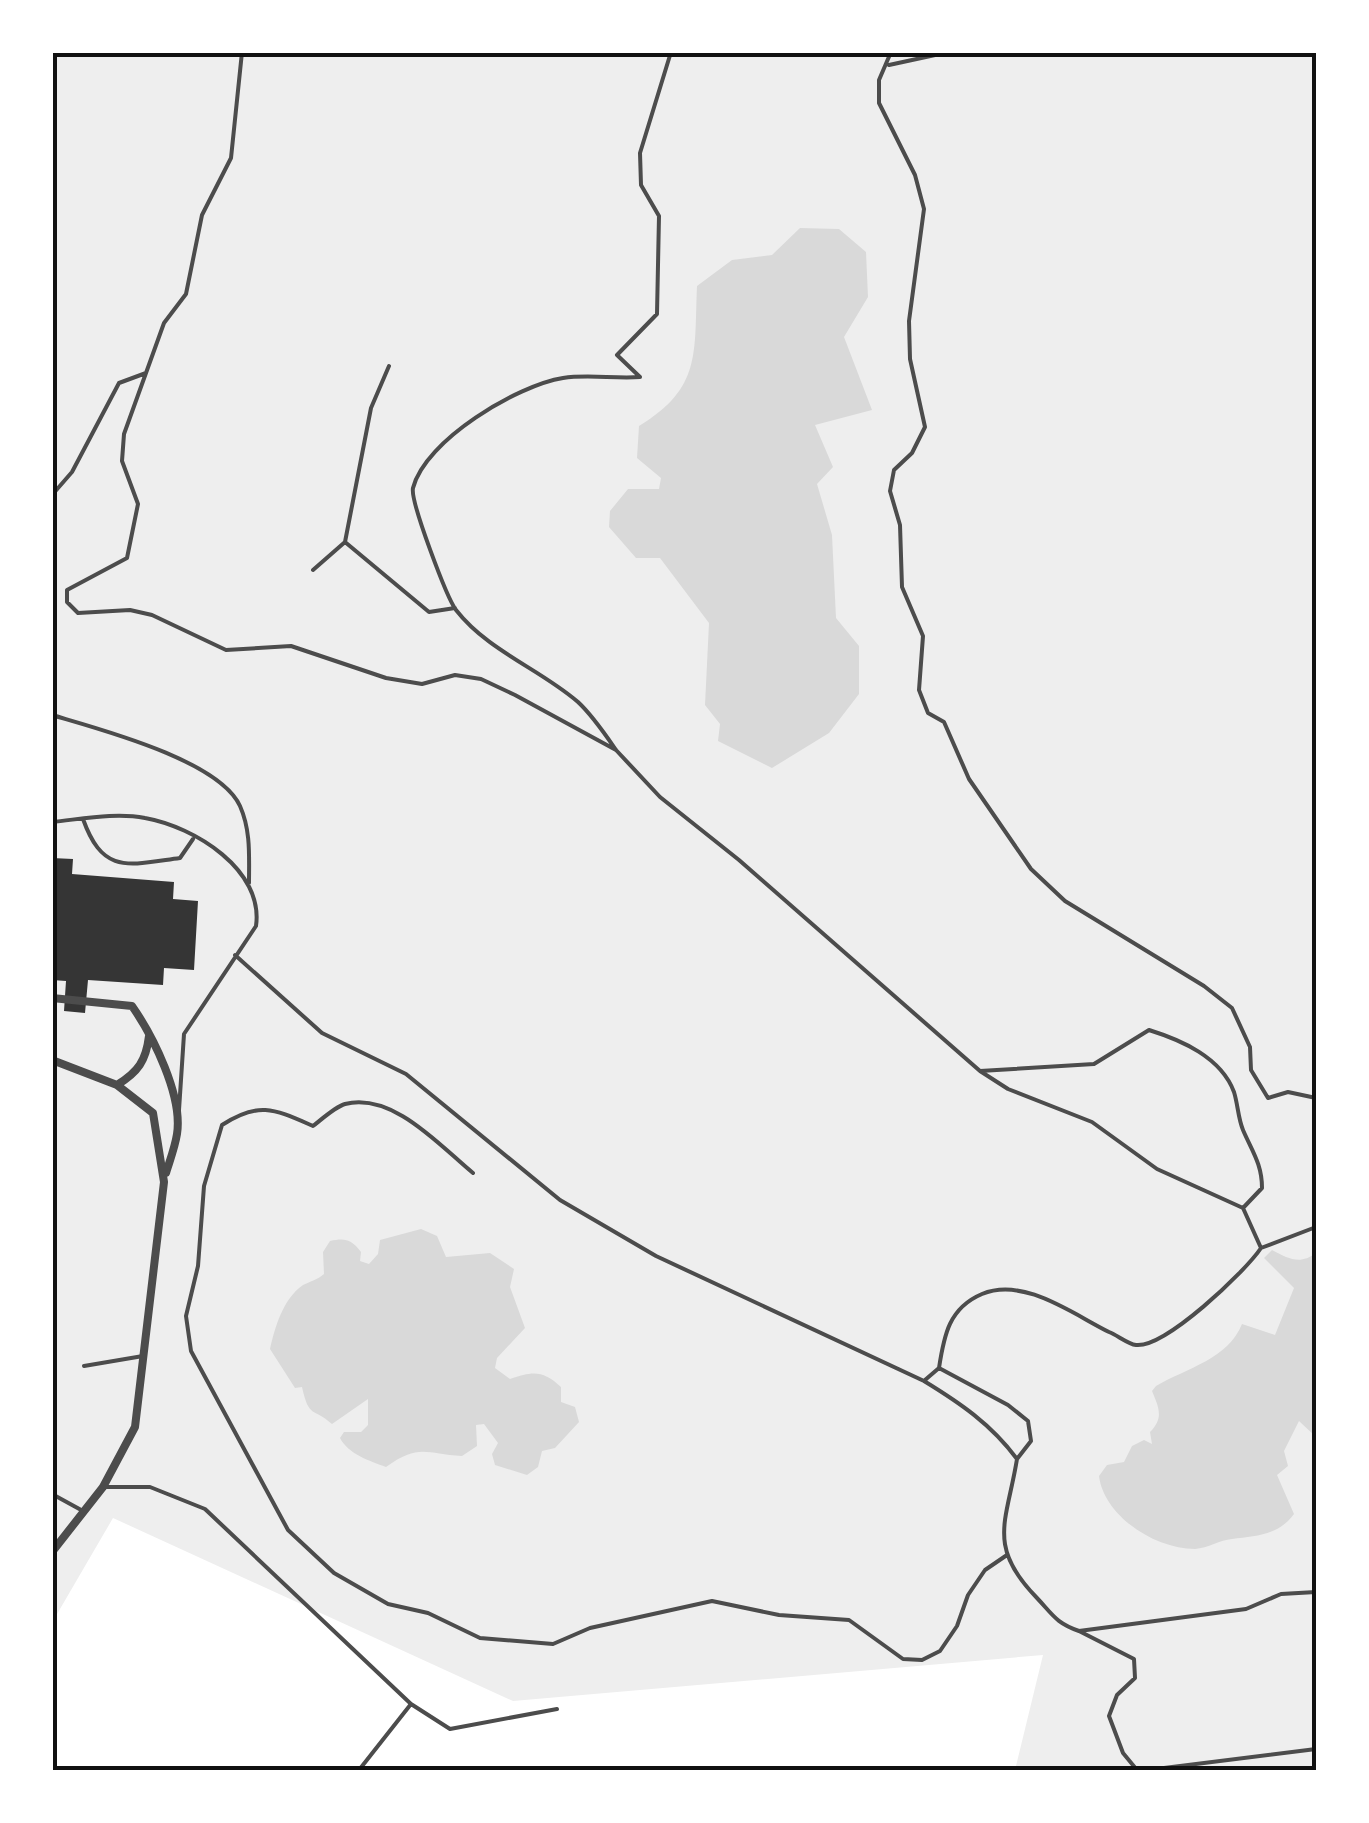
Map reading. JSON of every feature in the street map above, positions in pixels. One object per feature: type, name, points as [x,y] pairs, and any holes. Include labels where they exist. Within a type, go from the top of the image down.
[{"type":"street","points":[[52,998],[132,1006],[150,1032],[166,1068],[178,1130],[164,1182],[136,1426],[104,1487],[53,1549]]},
{"type":"street","points":[[117,1085],[136,1074],[146,1058],[150,1032]]},
{"type":"street","points":[[52,1060],[117,1085],[154,1113],[161,1138],[164,1182]]},
{"type":"lane","points":[[242,52],[232,158],[202,215],[186,294],[164,322],[124,434],[122,461],[138,504],[136,529],[127,558],[67,590],[68,602],[78,614],[130,610],[152,615],[226,650],[291,646],[386,678],[422,684],[454,675],[482,679],[616,750]]},
{"type":"lane","points":[[670,52],[640,154],[641,185],[659,216],[662,258],[657,314],[617,355],[640,377],[566,377],[528,387],[480,414],[429,460],[413,489],[417,520],[454,608],[498,649],[578,702],[660,798],[739,860],[980,1072],[1008,1089],[1092,1122],[1158,1169],[1243,1208],[1261,1248]]},
{"type":"lane","points":[[890,52],[889,64],[879,80],[878,102],[915,176],[924,209],[909,340],[926,427],[912,452],[894,470],[890,491],[900,525],[902,587],[923,636],[919,690],[928,713],[944,722],[969,779],[1031,869],[1066,901],[1232,1008],[1250,1047],[1250,1070],[1268,1098],[1288,1092],[1316,1098]]},
{"type":"lane","points":[[889,64],[950,52]]},
{"type":"lane","points":[[313,570],[345,542],[371,408],[389,366]]},
{"type":"lane","points":[[52,494],[72,472],[119,383],[146,373]]},
{"type":"lane","points":[[345,542],[429,612],[454,608]]},
{"type":"lane","points":[[52,715],[126,738],[206,773],[238,802],[250,836],[250,883],[258,909],[256,926],[184,1034],[178,1130]]},
{"type":"lane","points":[[52,822],[146,818],[225,856],[250,883]]},
{"type":"lane","points":[[83,819],[93,846],[104,858],[125,864],[180,858],[193,839]]},
{"type":"lane","points":[[234,955],[322,1033],[406,1074],[560,1200],[690,1273],[924,1381],[964,1405],[1000,1436],[1017,1459]]},
{"type":"lane","points":[[980,1072],[1094,1064],[1149,1030],[1182,1040],[1218,1067],[1226,1078],[1233,1090],[1240,1124],[1262,1166],[1262,1188],[1243,1208]]},
{"type":"lane","points":[[473,1173],[410,1120],[374,1104],[344,1104],[313,1126],[277,1110],[247,1109],[222,1125],[204,1186],[198,1266],[186,1316],[190,1351],[288,1530],[334,1573],[388,1604],[428,1613],[480,1638],[516,1644],[552,1644],[590,1628],[712,1602],[778,1615],[849,1620],[902,1659],[922,1660],[940,1650],[985,1570],[1007,1555]]},
{"type":"lane","points":[[924,1381],[939,1368],[951,1316],[972,1298],[1001,1286],[1036,1295],[1136,1345],[1159,1340],[1222,1288],[1261,1248],[1316,1227]]},
{"type":"lane","points":[[84,1366],[144,1356]]},
{"type":"lane","points":[[939,1368],[1028,1421],[1031,1441],[1017,1459],[1004,1507],[1001,1541],[1017,1578],[1054,1622],[1134,1659],[1134,1678],[1118,1695],[1109,1716],[1123,1753],[1137,1770]]},
{"type":"lane","points":[[104,1487],[150,1487],[205,1508],[412,1704],[450,1729],[557,1709]]},
{"type":"lane","points":[[52,1494],[83,1511]]},
{"type":"lane","points":[[1079,1631],[1246,1609],[1281,1594],[1316,1592]]},
{"type":"lane","points":[[359,1770],[412,1704]]},
{"type":"lane","points":[[1148,1770],[1316,1749]]},
{"type":"shaded area","points":[[53,53],[1316,53],[1316,1770],[1015,1770],[1043,1655],[513,1701],[113,1518],[53,1621]]},
{"type":"shaded area","points":[[800,228],[839,229],[866,252],[868,297],[844,337],[872,410],[815,425],[833,467],[817,484],[832,535],[836,618],[859,646],[859,694],[829,733],[772,768],[718,741],[720,724],[705,705],[709,623],[660,558],[636,558],[609,527],[610,511],[628,489],[659,489],[661,478],[637,458],[639,426],[674,398],[691,367],[697,286],[732,260],[772,255]]},
{"type":"shaded area","points":[[421,1229],[437,1236],[446,1257],[490,1253],[514,1269],[510,1287],[525,1328],[497,1358],[495,1368],[510,1379],[531,1374],[549,1377],[561,1387],[561,1402],[575,1407],[579,1422],[555,1448],[542,1451],[538,1467],[527,1475],[495,1465],[492,1454],[498,1443],[484,1424],[476,1425],[477,1446],[462,1456],[415,1452],[386,1467],[360,1456],[340,1438],[344,1432],[361,1432],[368,1425],[368,1399],[332,1424],[310,1408],[302,1387],[295,1388],[270,1349],[290,1298],[303,1285],[324,1274],[323,1252],[330,1241],[351,1242],[361,1252],[360,1261],[369,1264],[378,1254],[380,1240]]},
{"type":"shaded area","points":[[1272,1250],[1294,1259],[1316,1253],[1316,1437],[1299,1421],[1284,1451],[1288,1466],[1277,1475],[1294,1514],[1274,1530],[1205,1547],[1180,1548],[1164,1543],[1121,1517],[1103,1491],[1099,1476],[1107,1465],[1124,1462],[1132,1446],[1144,1440],[1152,1444],[1150,1432],[1159,1417],[1152,1391],[1156,1386],[1217,1354],[1236,1336],[1242,1324],[1275,1335],[1294,1288],[1264,1258]]},
{"type":"building","points":[[52,858],[73,859],[72,874],[174,882],[173,899],[198,901],[194,970],[164,968],[163,985],[88,980],[85,1013],[64,1011],[66,981],[52,980]]}]
